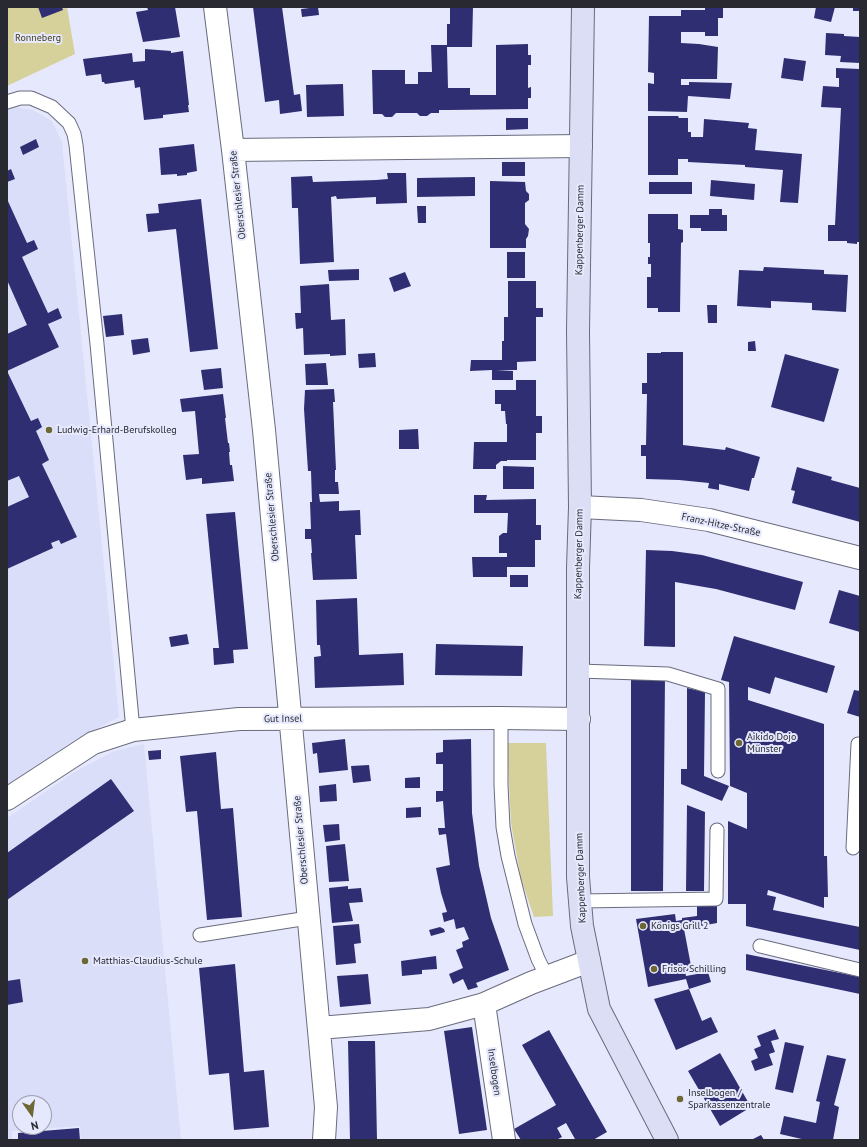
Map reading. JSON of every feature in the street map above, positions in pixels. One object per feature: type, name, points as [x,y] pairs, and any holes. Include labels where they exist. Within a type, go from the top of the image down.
[{"type":"main road","name":"Kappenberger Damm","points":[[583,7],[578,331],[580,507],[578,568],[578,877],[582,926],[599,1009],[667,1140]]},
{"type":"street","name":"Oberschlesier Straße","points":[[215,7],[233,150],[264,430],[308,918],[320,1028],[326,1107],[324,1140]]},
{"type":"street","points":[[233,150],[581,146]]},
{"type":"street","name":"Franz-Hitze-Straße","points":[[580,507],[641,510],[709,520],[860,558]]},
{"type":"street","name":"Gut Insel","points":[[7,799],[93,743],[133,730],[239,719],[579,719]]},
{"type":"street","points":[[320,1028],[429,1019],[484,1004],[547,977],[589,962]]},
{"type":"street","name":"Inselbogen","points":[[484,1004],[504,1140]]},
{"type":"lane","points":[[7,102],[20,98],[31,98],[52,107],[68,123],[74,134],[97,344],[133,730]]},
{"type":"lane","points":[[579,671],[668,674],[718,689],[718,771]]},
{"type":"lane","points":[[501,718],[501,785],[503,827],[508,856],[525,924],[538,959],[547,977]]},
{"type":"lane","points":[[853,848],[858,744],[860,744]]},
{"type":"lane","points":[[580,901],[716,899],[717,830]]},
{"type":"lane","points":[[200,935],[308,918]]},
{"type":"lane","points":[[760,946],[860,970]]},
{"type":"shaded area","name":"Ludwig-Erhard-Berufskolleg","points":[[7,107],[33,110],[52,121],[62,142],[119,717],[71,742],[7,785]]},
{"type":"shaded area","name":"Matthias-Claudius-Schule","points":[[144,744],[181,1140],[81,1140],[80,1126],[52,1128],[52,1095],[12,1095],[12,1140],[7,1140],[7,818],[76,771],[114,751]]},
{"type":"green space","name":"Ronneberg","points":[[7,7],[67,7],[75,54],[7,86]]},
{"type":"green space","points":[[507,743],[546,743],[553,916],[534,917],[521,879],[511,823]]},
{"type":"building","points":[[38,7],[62,7],[63,10],[42,18]]},
{"type":"building","points":[[147,7],[175,7],[180,37],[143,42],[136,12],[148,10]]},
{"type":"building","points":[[253,7],[282,7],[294,95],[300,94],[302,111],[280,114],[279,100],[265,102]]},
{"type":"building","points":[[318,7],[319,15],[302,17],[301,9]]},
{"type":"building","points":[[450,7],[473,7],[472,47],[447,47],[448,88],[470,88],[470,95],[496,95],[496,45],[528,44],[528,55],[531,55],[531,65],[528,65],[528,88],[531,87],[531,98],[528,98],[528,109],[439,110],[439,113],[431,113],[427,116],[420,116],[417,113],[396,113],[392,117],[385,117],[382,114],[373,114],[372,70],[405,70],[405,84],[418,84],[418,72],[432,72],[431,45],[447,45],[447,24],[450,24]]},
{"type":"building","points":[[705,7],[723,7],[723,18],[718,18],[718,36],[705,36],[705,32],[681,32],[681,43],[718,47],[717,79],[681,79],[681,85],[689,85],[689,82],[732,83],[730,99],[688,96],[687,112],[648,111],[648,83],[654,84],[654,73],[648,72],[649,16],[681,16],[681,10],[705,10]]},
{"type":"building","points":[[816,7],[835,7],[831,22],[814,18]]},
{"type":"building","points":[[853,7],[860,7],[860,11],[853,11]]},
{"type":"building","points":[[826,33],[860,37],[860,63],[840,62],[841,56],[825,55]]},
{"type":"building","points":[[145,49],[171,51],[171,53],[183,51],[189,112],[163,115],[163,118],[144,120],[140,87],[135,88],[134,80],[105,84],[102,82],[101,74],[86,76],[83,59],[132,53],[133,62],[145,61]]},
{"type":"building","points":[[784,58],[806,61],[803,81],[781,78]]},
{"type":"building","points":[[836,68],[860,69],[860,242],[857,242],[857,244],[847,243],[847,241],[828,241],[828,225],[835,225],[841,108],[821,107],[823,86],[839,87],[839,78],[836,78]]},
{"type":"building","points":[[343,84],[344,116],[307,117],[306,85]]},
{"type":"building","points":[[648,116],[678,116],[679,118],[688,118],[688,132],[691,132],[691,137],[703,137],[704,119],[749,123],[748,128],[757,129],[755,150],[802,154],[798,203],[780,202],[783,170],[745,167],[745,165],[688,162],[688,159],[678,159],[678,175],[648,175]]},
{"type":"building","points":[[506,118],[528,118],[528,129],[506,130]]},
{"type":"building","points":[[36,139],[39,147],[23,155],[20,147]]},
{"type":"building","points":[[194,144],[197,171],[187,173],[187,175],[161,175],[159,148]]},
{"type":"building","points":[[502,162],[525,162],[525,176],[502,176]]},
{"type":"building","points":[[11,169],[15,179],[7,182],[7,171]]},
{"type":"building","points":[[387,173],[406,173],[407,203],[376,204],[376,197],[337,199],[336,196],[331,197],[334,262],[300,264],[298,208],[292,208],[291,177],[312,176],[313,182],[376,180],[388,179]]},
{"type":"building","points":[[475,177],[475,196],[417,197],[417,178]]},
{"type":"building","points":[[711,180],[755,184],[754,200],[710,196]]},
{"type":"building","points":[[490,181],[525,182],[526,191],[529,194],[529,200],[525,203],[525,224],[529,229],[526,239],[526,248],[490,248]]},
{"type":"building","points":[[649,182],[692,182],[692,194],[649,194]]},
{"type":"building","points":[[7,199],[27,243],[34,240],[38,249],[22,257],[48,313],[58,308],[62,318],[48,324],[59,347],[7,371],[7,334],[27,325],[7,280]]},
{"type":"building","points":[[201,199],[218,349],[190,352],[176,229],[148,232],[146,214],[159,213],[158,204]]},
{"type":"building","points":[[417,206],[426,206],[426,223],[418,223]]},
{"type":"building","points":[[709,209],[722,209],[722,215],[727,215],[727,231],[701,231],[701,228],[690,228],[690,215],[709,215]]},
{"type":"building","points":[[648,214],[678,214],[678,229],[683,230],[683,242],[681,243],[680,312],[658,312],[658,308],[647,308],[647,277],[651,277],[651,264],[648,264],[648,257],[650,257],[650,243],[648,243]]},
{"type":"building","points":[[507,252],[525,252],[525,278],[507,278]]},
{"type":"building","points":[[764,267],[824,270],[824,274],[848,275],[846,312],[812,310],[812,303],[771,301],[771,308],[737,306],[739,270],[763,271]]},
{"type":"building","points":[[359,269],[359,280],[329,281],[328,270]]},
{"type":"building","points":[[405,272],[411,286],[394,292],[389,278]]},
{"type":"building","points":[[508,281],[536,281],[536,308],[543,308],[543,317],[536,317],[536,361],[517,362],[517,370],[496,370],[513,371],[513,380],[492,380],[492,370],[470,371],[471,360],[502,360],[504,317],[508,317]]},
{"type":"building","points":[[329,284],[331,320],[345,319],[346,355],[304,355],[303,328],[296,329],[295,313],[301,313],[300,286]]},
{"type":"building","points":[[707,305],[717,305],[717,323],[708,323]]},
{"type":"building","points":[[122,314],[124,335],[106,337],[103,316]]},
{"type":"building","points":[[148,338],[150,352],[133,355],[131,340]]},
{"type":"building","points":[[755,341],[756,351],[748,351],[748,342]]},
{"type":"building","points":[[683,352],[683,445],[725,450],[726,447],[760,457],[749,491],[719,484],[719,490],[708,488],[709,483],[646,479],[646,456],[641,456],[641,445],[646,445],[647,394],[642,394],[642,383],[647,383],[647,353]]},
{"type":"building","points":[[375,353],[376,367],[359,368],[358,354]]},
{"type":"building","points":[[785,354],[839,369],[824,422],[771,407]]},
{"type":"building","points":[[326,363],[328,385],[306,385],[305,364]]},
{"type":"building","points":[[221,368],[223,388],[204,390],[201,370]]},
{"type":"building","points":[[7,371],[31,421],[38,418],[42,427],[36,431],[49,460],[42,464],[77,537],[61,544],[59,540],[51,543],[53,548],[7,569],[7,507],[29,497],[19,476],[7,481]]},
{"type":"building","points":[[516,380],[536,380],[536,416],[542,416],[542,433],[536,433],[536,460],[507,460],[501,461],[496,465],[496,469],[473,469],[474,442],[507,442],[505,411],[501,411],[501,404],[495,404],[495,390],[516,390]]},
{"type":"building","points":[[334,389],[335,482],[338,482],[339,494],[319,494],[320,502],[339,501],[339,511],[360,510],[361,535],[355,535],[357,579],[313,580],[311,539],[305,539],[305,529],[311,529],[310,502],[312,502],[311,471],[308,471],[304,409],[305,390]]},
{"type":"building","points":[[223,394],[230,452],[230,465],[232,465],[234,481],[202,484],[202,478],[186,480],[183,455],[199,454],[195,411],[182,412],[180,399]]},
{"type":"building","points":[[418,429],[419,449],[399,449],[399,430]]},
{"type":"building","points":[[503,466],[534,467],[534,489],[503,489]]},
{"type":"building","points":[[797,467],[832,477],[831,480],[860,488],[860,522],[792,503],[795,491],[791,490]]},
{"type":"building","points":[[474,495],[487,495],[486,500],[536,499],[536,525],[541,525],[541,540],[535,540],[535,567],[507,567],[507,577],[473,577],[472,557],[507,557],[507,553],[499,553],[499,536],[503,533],[507,533],[508,513],[474,513]]},
{"type":"building","points":[[235,512],[248,649],[233,650],[234,663],[214,665],[213,648],[219,648],[206,514]]},
{"type":"building","points":[[646,550],[672,551],[702,555],[803,582],[795,610],[716,589],[675,582],[675,647],[644,646]]},
{"type":"building","points":[[510,575],[528,575],[528,587],[510,587]]},
{"type":"building","points":[[839,590],[860,596],[860,632],[829,623]]},
{"type":"building","points":[[357,598],[359,655],[403,653],[404,685],[315,688],[314,657],[321,656],[320,645],[317,645],[316,600]]},
{"type":"building","points":[[187,634],[189,644],[171,647],[169,637]]},
{"type":"building","points":[[734,636],[835,666],[827,693],[775,677],[770,694],[748,687],[748,700],[824,724],[824,856],[827,856],[828,897],[824,897],[824,908],[768,890],[767,895],[776,897],[773,910],[860,927],[860,950],[746,926],[746,904],[728,904],[728,821],[747,829],[747,793],[730,786],[729,682],[721,680]]},
{"type":"building","points":[[436,644],[523,646],[522,676],[435,675]]},
{"type":"building","points":[[631,678],[665,678],[663,891],[631,891]]},
{"type":"building","points":[[687,688],[705,692],[704,776],[729,786],[722,801],[681,784],[681,769],[687,769]]},
{"type":"building","points":[[854,690],[860,691],[860,717],[847,713]]},
{"type":"building","points":[[345,739],[348,770],[319,773],[317,753],[313,754],[312,743]]},
{"type":"building","points":[[471,739],[472,813],[479,866],[491,918],[509,970],[476,983],[478,987],[468,990],[463,979],[453,984],[449,974],[463,968],[456,950],[463,947],[462,942],[469,939],[464,927],[456,929],[454,919],[444,922],[442,913],[447,912],[441,893],[436,868],[450,865],[446,834],[439,835],[438,828],[445,828],[443,801],[436,802],[436,791],[443,791],[443,764],[436,764],[436,753],[443,752],[443,740]]},
{"type":"building","points":[[161,750],[161,759],[149,760],[148,751]]},
{"type":"building","points":[[216,752],[221,809],[233,808],[242,917],[207,920],[197,811],[186,812],[180,756]]},
{"type":"building","points":[[369,765],[371,781],[353,783],[351,766]]},
{"type":"building","points":[[420,777],[420,788],[405,788],[405,778]]},
{"type":"building","points":[[111,779],[134,811],[7,900],[7,853]]},
{"type":"building","points":[[336,784],[337,801],[320,802],[319,786]]},
{"type":"building","points":[[687,805],[705,812],[704,891],[686,891]]},
{"type":"building","points":[[421,807],[421,817],[406,818],[406,808]]},
{"type":"building","points":[[339,824],[340,840],[325,842],[323,825]]},
{"type":"building","points":[[345,844],[349,881],[329,882],[326,846]]},
{"type":"building","points":[[348,886],[348,889],[361,888],[363,902],[349,903],[353,921],[332,923],[329,888]]},
{"type":"building","points":[[697,905],[717,906],[717,923],[684,929],[692,971],[685,971],[686,976],[708,972],[711,982],[689,989],[686,979],[648,987],[636,919],[675,914],[676,921],[682,920],[682,918],[697,916]]},
{"type":"building","points":[[359,924],[361,943],[354,944],[356,963],[336,965],[333,926]]},
{"type":"building","points":[[440,927],[444,929],[445,932],[431,936],[429,930]]},
{"type":"building","points":[[746,954],[860,977],[860,994],[746,970]]},
{"type":"building","points":[[436,956],[437,969],[422,970],[422,974],[402,976],[401,961]]},
{"type":"building","points":[[235,964],[244,1072],[264,1070],[269,1127],[234,1130],[229,1073],[209,1075],[199,968]]},
{"type":"building","points":[[368,974],[371,1004],[340,1007],[337,976]]},
{"type":"building","points":[[20,979],[23,1002],[7,1005],[7,981]]},
{"type":"building","points":[[689,989],[702,1021],[711,1017],[718,1032],[676,1050],[654,999]]},
{"type":"building","points":[[472,1027],[487,1130],[459,1134],[444,1031]]},
{"type":"building","points":[[775,1029],[779,1039],[771,1041],[775,1052],[769,1054],[773,1065],[755,1071],[751,1061],[758,1058],[754,1049],[761,1046],[757,1036]]},
{"type":"building","points":[[549,1030],[607,1132],[593,1140],[573,1140],[575,1139],[566,1123],[557,1128],[562,1137],[556,1140],[521,1140],[514,1129],[556,1105],[522,1045]]},
{"type":"building","points":[[348,1041],[375,1041],[377,1140],[350,1140]]},
{"type":"building","points":[[785,1042],[804,1046],[793,1093],[775,1089]]},
{"type":"building","points":[[720,1053],[751,1107],[720,1126],[688,1071]]},
{"type":"building","points":[[827,1055],[846,1059],[834,1105],[839,1107],[833,1140],[806,1140],[780,1134],[784,1116],[816,1123],[820,1102],[816,1101]]},
{"type":"building","points":[[79,1128],[80,1140],[18,1140],[18,1135],[52,1135],[52,1130]]},
{"type":"building","points":[[761,1135],[764,1140],[751,1140]]},
{"type":"place","name":"Ludwig-Erhard-Berufskolleg","points":[[49,430]]},
{"type":"place","name":"Aikido Dojo Münster","points":[[739,743]]},
{"type":"place","name":"Königs Grill 2","points":[[643,926]]},
{"type":"place","name":"Matthias-Claudius-Schule","points":[[85,961]]},
{"type":"place","name":"Frisör Schilling","points":[[654,969]]},
{"type":"place","name":"Inselbogen / Sparkassenzentrale","points":[[680,1099]]}]
